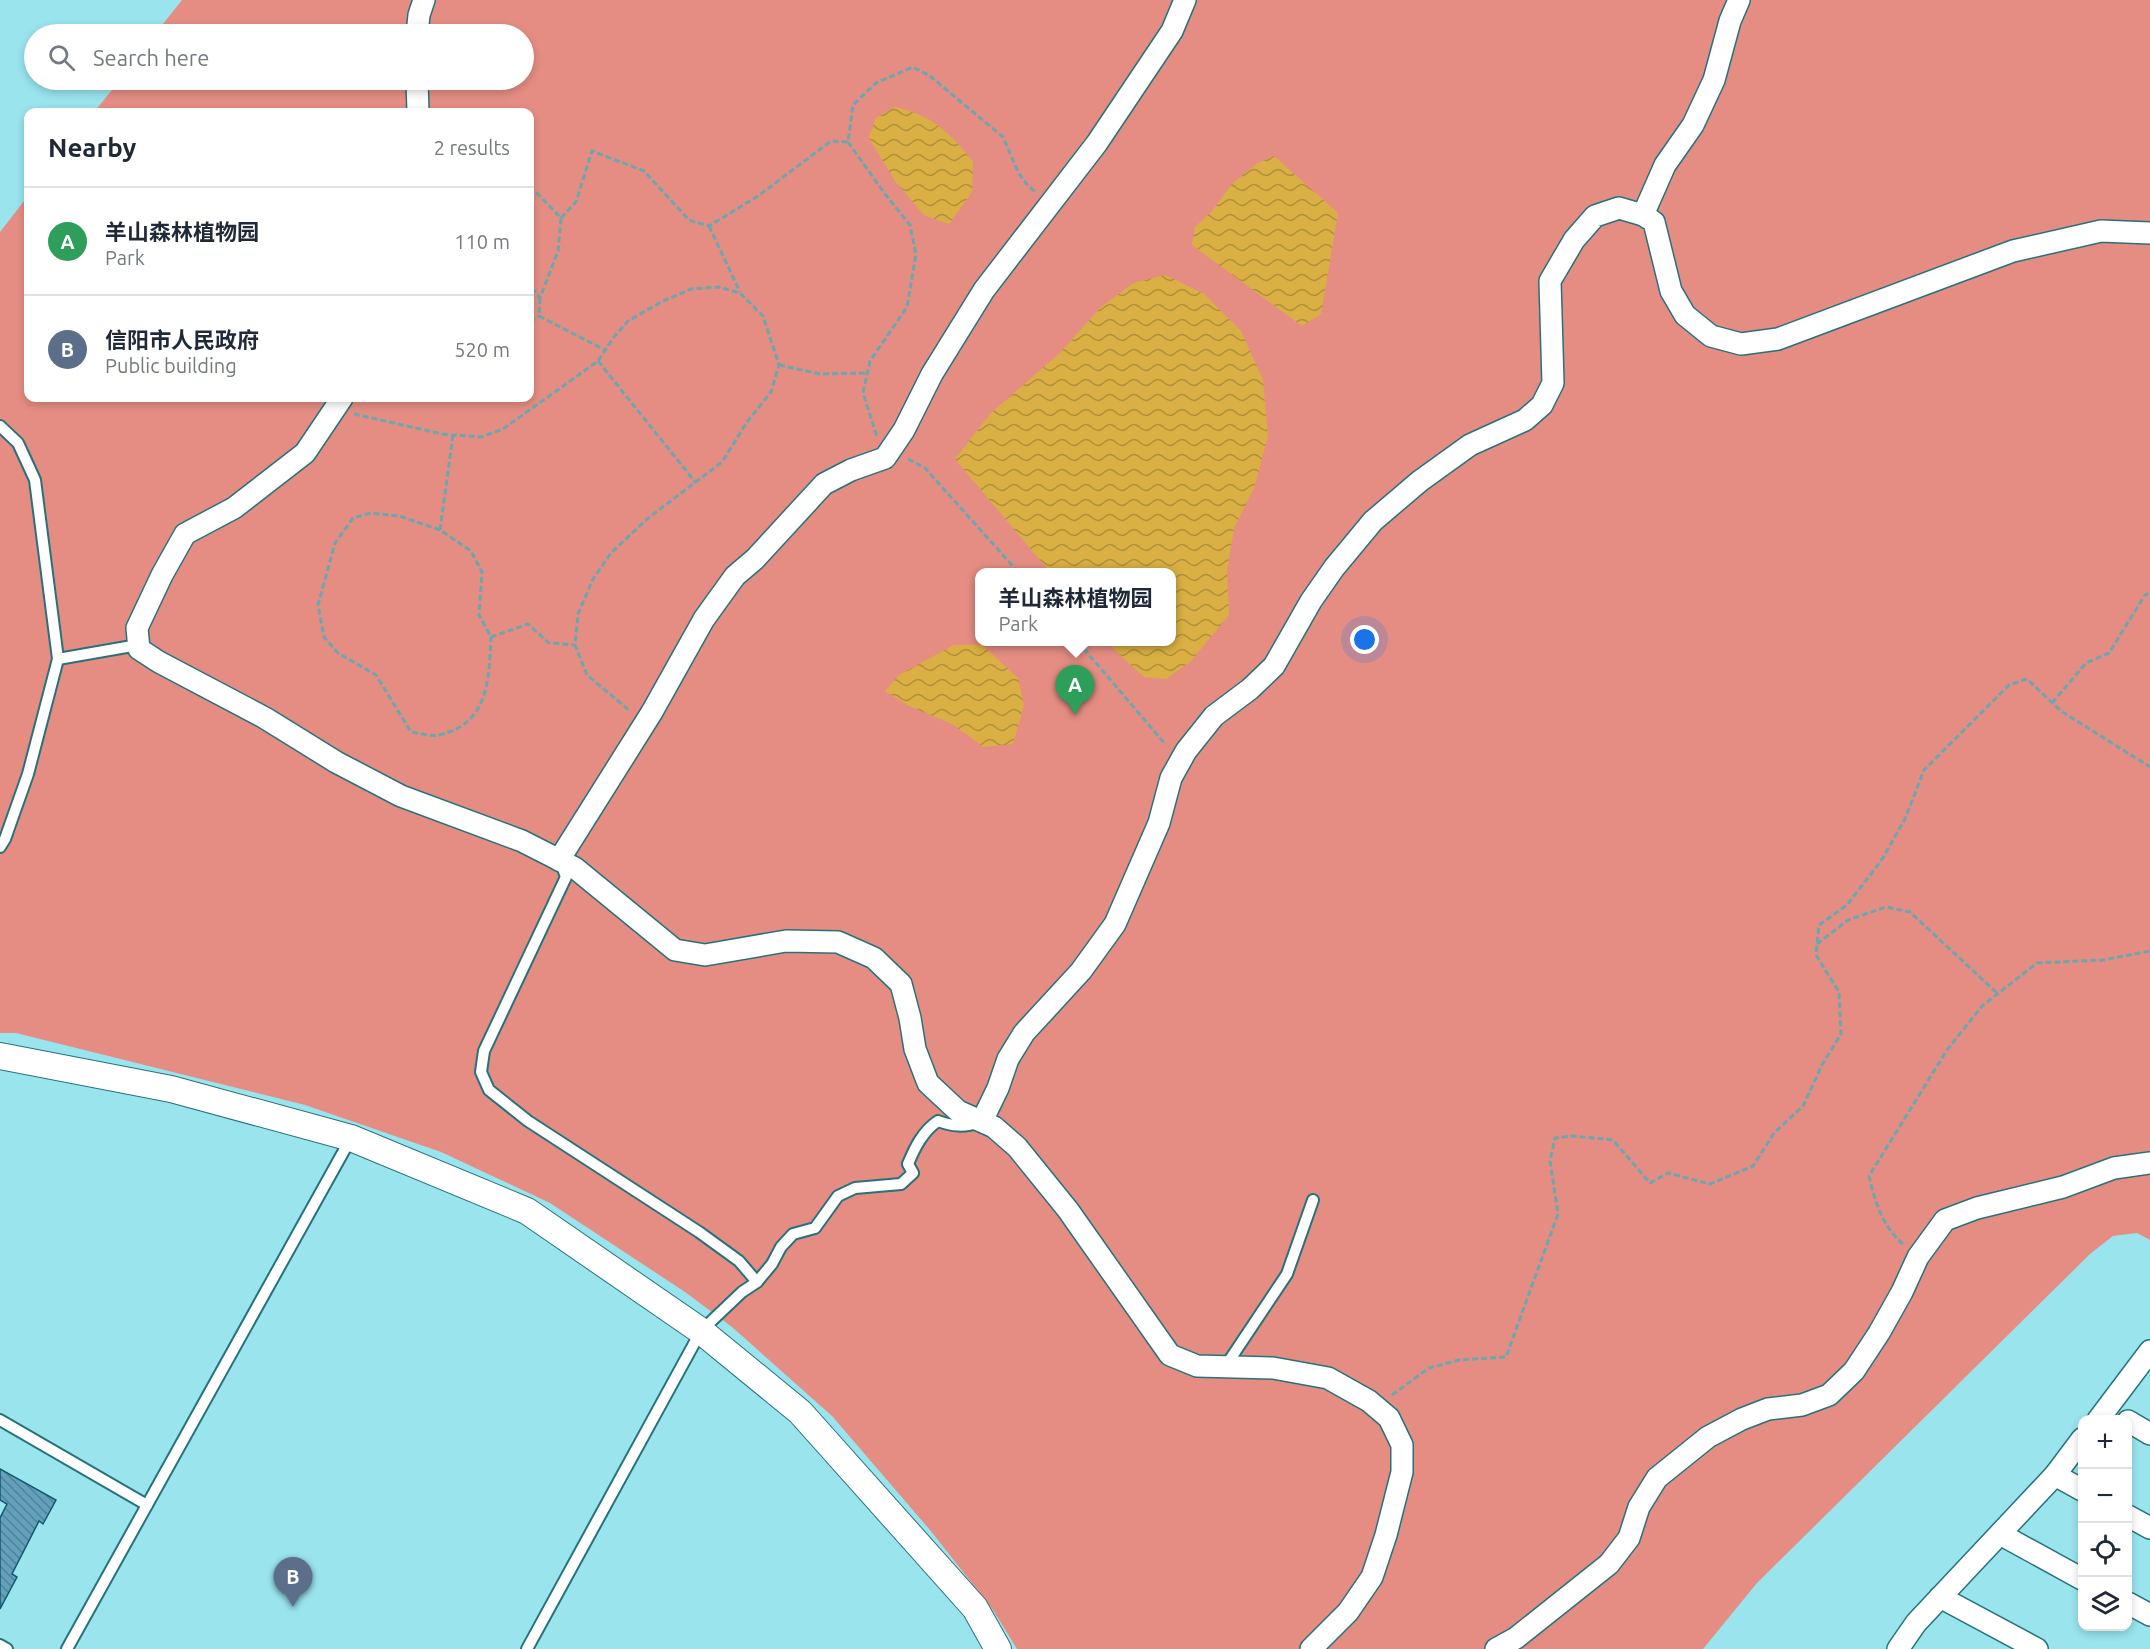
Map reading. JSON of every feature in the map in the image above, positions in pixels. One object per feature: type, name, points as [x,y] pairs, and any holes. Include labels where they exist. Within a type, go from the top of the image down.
[{"type":"street","points":[[418,24],[418,15],[424,0]]},
{"type":"street","points":[[559,860],[646,722],[705,619],[735,576],[755,559],[824,484],[887,454],[904,430],[932,374],[984,290],[1097,143],[1143,77],[1172,32],[1185,0]]},
{"type":"street","points":[[1643,214],[1665,165],[1693,125],[1714,80],[1730,21],[1739,0]]},
{"type":"street","points":[[417,90],[418,108]]},
{"type":"street","points":[[982,1121],[998,1088],[1008,1059],[1024,1033],[1081,971],[1115,924],[1158,823],[1171,778],[1182,757],[1214,717],[1250,689],[1274,666],[1311,601],[1334,568],[1373,521],[1420,481],[1470,445],[1525,420],[1542,405],[1552,383],[1550,281],[1574,240],[1595,216],[1619,208],[1643,214],[1654,222],[1671,291],[1685,315],[1711,336],[1741,344],[1778,339],[2013,251],[2101,231],[2150,232]]},
{"type":"street","points":[[339,403],[305,453],[234,508],[185,534],[162,575],[137,628],[139,649],[265,718],[336,762],[401,796],[522,841],[575,868],[675,950],[705,955],[786,941],[838,942],[874,958],[901,984],[915,1049],[928,1083],[958,1111],[994,1127],[1017,1147],[1068,1210],[1170,1354],[1197,1366],[1273,1368],[1328,1378],[1376,1407],[1389,1418],[1402,1445],[1402,1472],[1386,1535],[1372,1577],[1348,1612],[1311,1649]]},
{"type":"street","points":[[0,1056],[171,1089],[351,1138],[527,1211],[700,1331],[800,1412],[975,1608],[998,1649]]},
{"type":"street","points":[[1496,1649],[1516,1638],[1609,1564],[1629,1538],[1639,1507],[1657,1478],[1708,1437],[1742,1419],[1768,1409],[1802,1405],[1828,1395],[1854,1371],[1879,1333],[1918,1257],[1945,1220],[1977,1208],[2063,1187],[2114,1168],[2150,1163]]},
{"type":"street","points":[[2102,1414],[2150,1351]]},
{"type":"street","points":[[2132,1424],[2150,1434]]},
{"type":"street","points":[[1898,1649],[1916,1623],[2055,1475],[2078,1444]]},
{"type":"street","points":[[2055,1475],[2078,1488]]},
{"type":"street","points":[[2132,1519],[2150,1528]]},
{"type":"street","points":[[2000,1534],[2078,1577]]},
{"type":"street","points":[[1940,1597],[2037,1649]]},
{"type":"street","points":[[2132,1606],[2150,1615]]},
{"type":"lane","points":[[0,426],[18,443],[35,480],[58,659],[28,774],[5,839],[0,847]]},
{"type":"lane","points":[[58,659],[138,645]]},
{"type":"lane","points":[[559,860],[566,877],[484,1051],[481,1072],[489,1090],[528,1121],[699,1232],[739,1261],[757,1282]]},
{"type":"lane","points":[[527,1649],[700,1331],[742,1292],[757,1282],[793,1234],[815,1228],[838,1196],[855,1188],[900,1184],[912,1173],[908,1164],[929,1127],[938,1121],[953,1127],[971,1126],[982,1121]]},
{"type":"lane","points":[[67,1649],[351,1138]]},
{"type":"lane","points":[[1225,1367],[1287,1274],[1313,1200]]},
{"type":"lane","points":[[0,1420],[147,1505]]},
{"type":"lane","points":[[0,1645],[7,1649]]},
{"type":"path","points":[[1014,568],[925,468],[887,454],[863,393],[870,361],[907,307],[916,254],[910,225],[848,142],[853,105],[876,83],[913,67],[930,76],[1003,136],[1018,172],[1028,186],[1051,202]]},
{"type":"path","points":[[709,226],[758,196],[831,141],[848,142]]},
{"type":"path","points":[[539,316],[540,298],[558,251],[561,218],[576,202],[592,151],[644,171],[689,220],[709,226],[741,292],[763,316],[779,365],[771,392],[747,422],[722,462],[647,519],[611,553],[593,579],[578,614],[575,645],[587,675],[646,722]]},
{"type":"path","points":[[534,190],[561,218]]},
{"type":"path","points":[[339,403],[442,434],[481,437],[503,429],[598,361],[628,321],[661,302],[691,289],[719,287],[741,292]]},
{"type":"path","points":[[534,291],[540,298]]},
{"type":"path","points":[[539,316],[605,350]]},
{"type":"path","points":[[534,319],[539,316]]},
{"type":"path","points":[[598,361],[696,483]]},
{"type":"path","points":[[779,365],[820,374],[867,373]]},
{"type":"path","points":[[440,530],[453,435]]},
{"type":"path","points":[[371,513],[399,516],[440,530],[471,550],[482,572],[479,615],[491,637],[489,677],[482,705],[465,724],[438,735],[411,732],[376,675],[338,653],[324,637],[318,605],[335,543],[353,518],[371,513]]},
{"type":"path","points":[[2052,703],[2086,663],[2109,653],[2145,595],[2150,593]]},
{"type":"path","points":[[491,637],[528,624],[549,643],[575,645]]},
{"type":"path","points":[[1081,646],[1162,742],[1182,757]]},
{"type":"path","points":[[1376,1407],[1429,1368],[1459,1360],[1506,1357],[1558,1214],[1550,1161],[1555,1138],[1572,1136],[1613,1140],[1650,1183],[1668,1173],[1710,1184],[1752,1166],[1774,1132],[1803,1106],[1822,1065],[1841,1034],[1839,992],[1816,955],[1819,925],[1847,905],[1881,861],[1905,819],[1924,770],[2009,685],[2027,679],[2061,711],[2150,767]]},
{"type":"path","points":[[1817,944],[1848,920],[1886,908],[1910,912],[1998,994]]},
{"type":"path","points":[[1918,1257],[1891,1233],[1875,1202],[1869,1176],[1947,1050],[1982,1006],[2037,963],[2103,960],[2150,951]]},
{"type":"shaded area","points":[[182,0],[2150,0],[2150,1240],[2137,1233],[2113,1236],[2090,1254],[1757,1583],[1703,1649],[1017,1649],[993,1610],[930,1530],[832,1416],[732,1327],[685,1292],[550,1203],[441,1152],[305,1105],[16,1033],[0,1033],[0,232],[24,201],[24,402],[534,402],[534,108],[97,108],[112,90],[534,90],[534,24],[163,24]]},
{"type":"water","points":[[895,107],[930,120],[948,134],[973,162],[972,192],[949,224],[924,215],[895,181],[869,138],[876,118]]},
{"type":"water","points":[[1274,156],[1338,213],[1321,314],[1302,326],[1192,245],[1195,227],[1212,211],[1232,184],[1256,164]]},
{"type":"water","points":[[1165,275],[1204,294],[1241,331],[1263,380],[1268,436],[1254,488],[1234,528],[1227,571],[1229,615],[1190,662],[1166,679],[1144,677],[1112,646],[1176,646],[1176,568],[1047,568],[955,459],[991,413],[1059,354],[1101,307],[1134,283]]},
{"type":"water","points":[[954,645],[983,646],[1018,678],[1024,705],[1013,744],[984,747],[952,724],[909,706],[885,691],[899,675]]},
{"type":"building","points":[[0,1469],[56,1500],[43,1524],[39,1521],[12,1574],[17,1577],[0,1609],[0,1518],[7,1504],[0,1500]]},
{"type":"place","name":"羊山森林植物园","points":[[1075,715]]},
{"type":"place","name":"信阳市人民政府","points":[[293,1607]]}]
